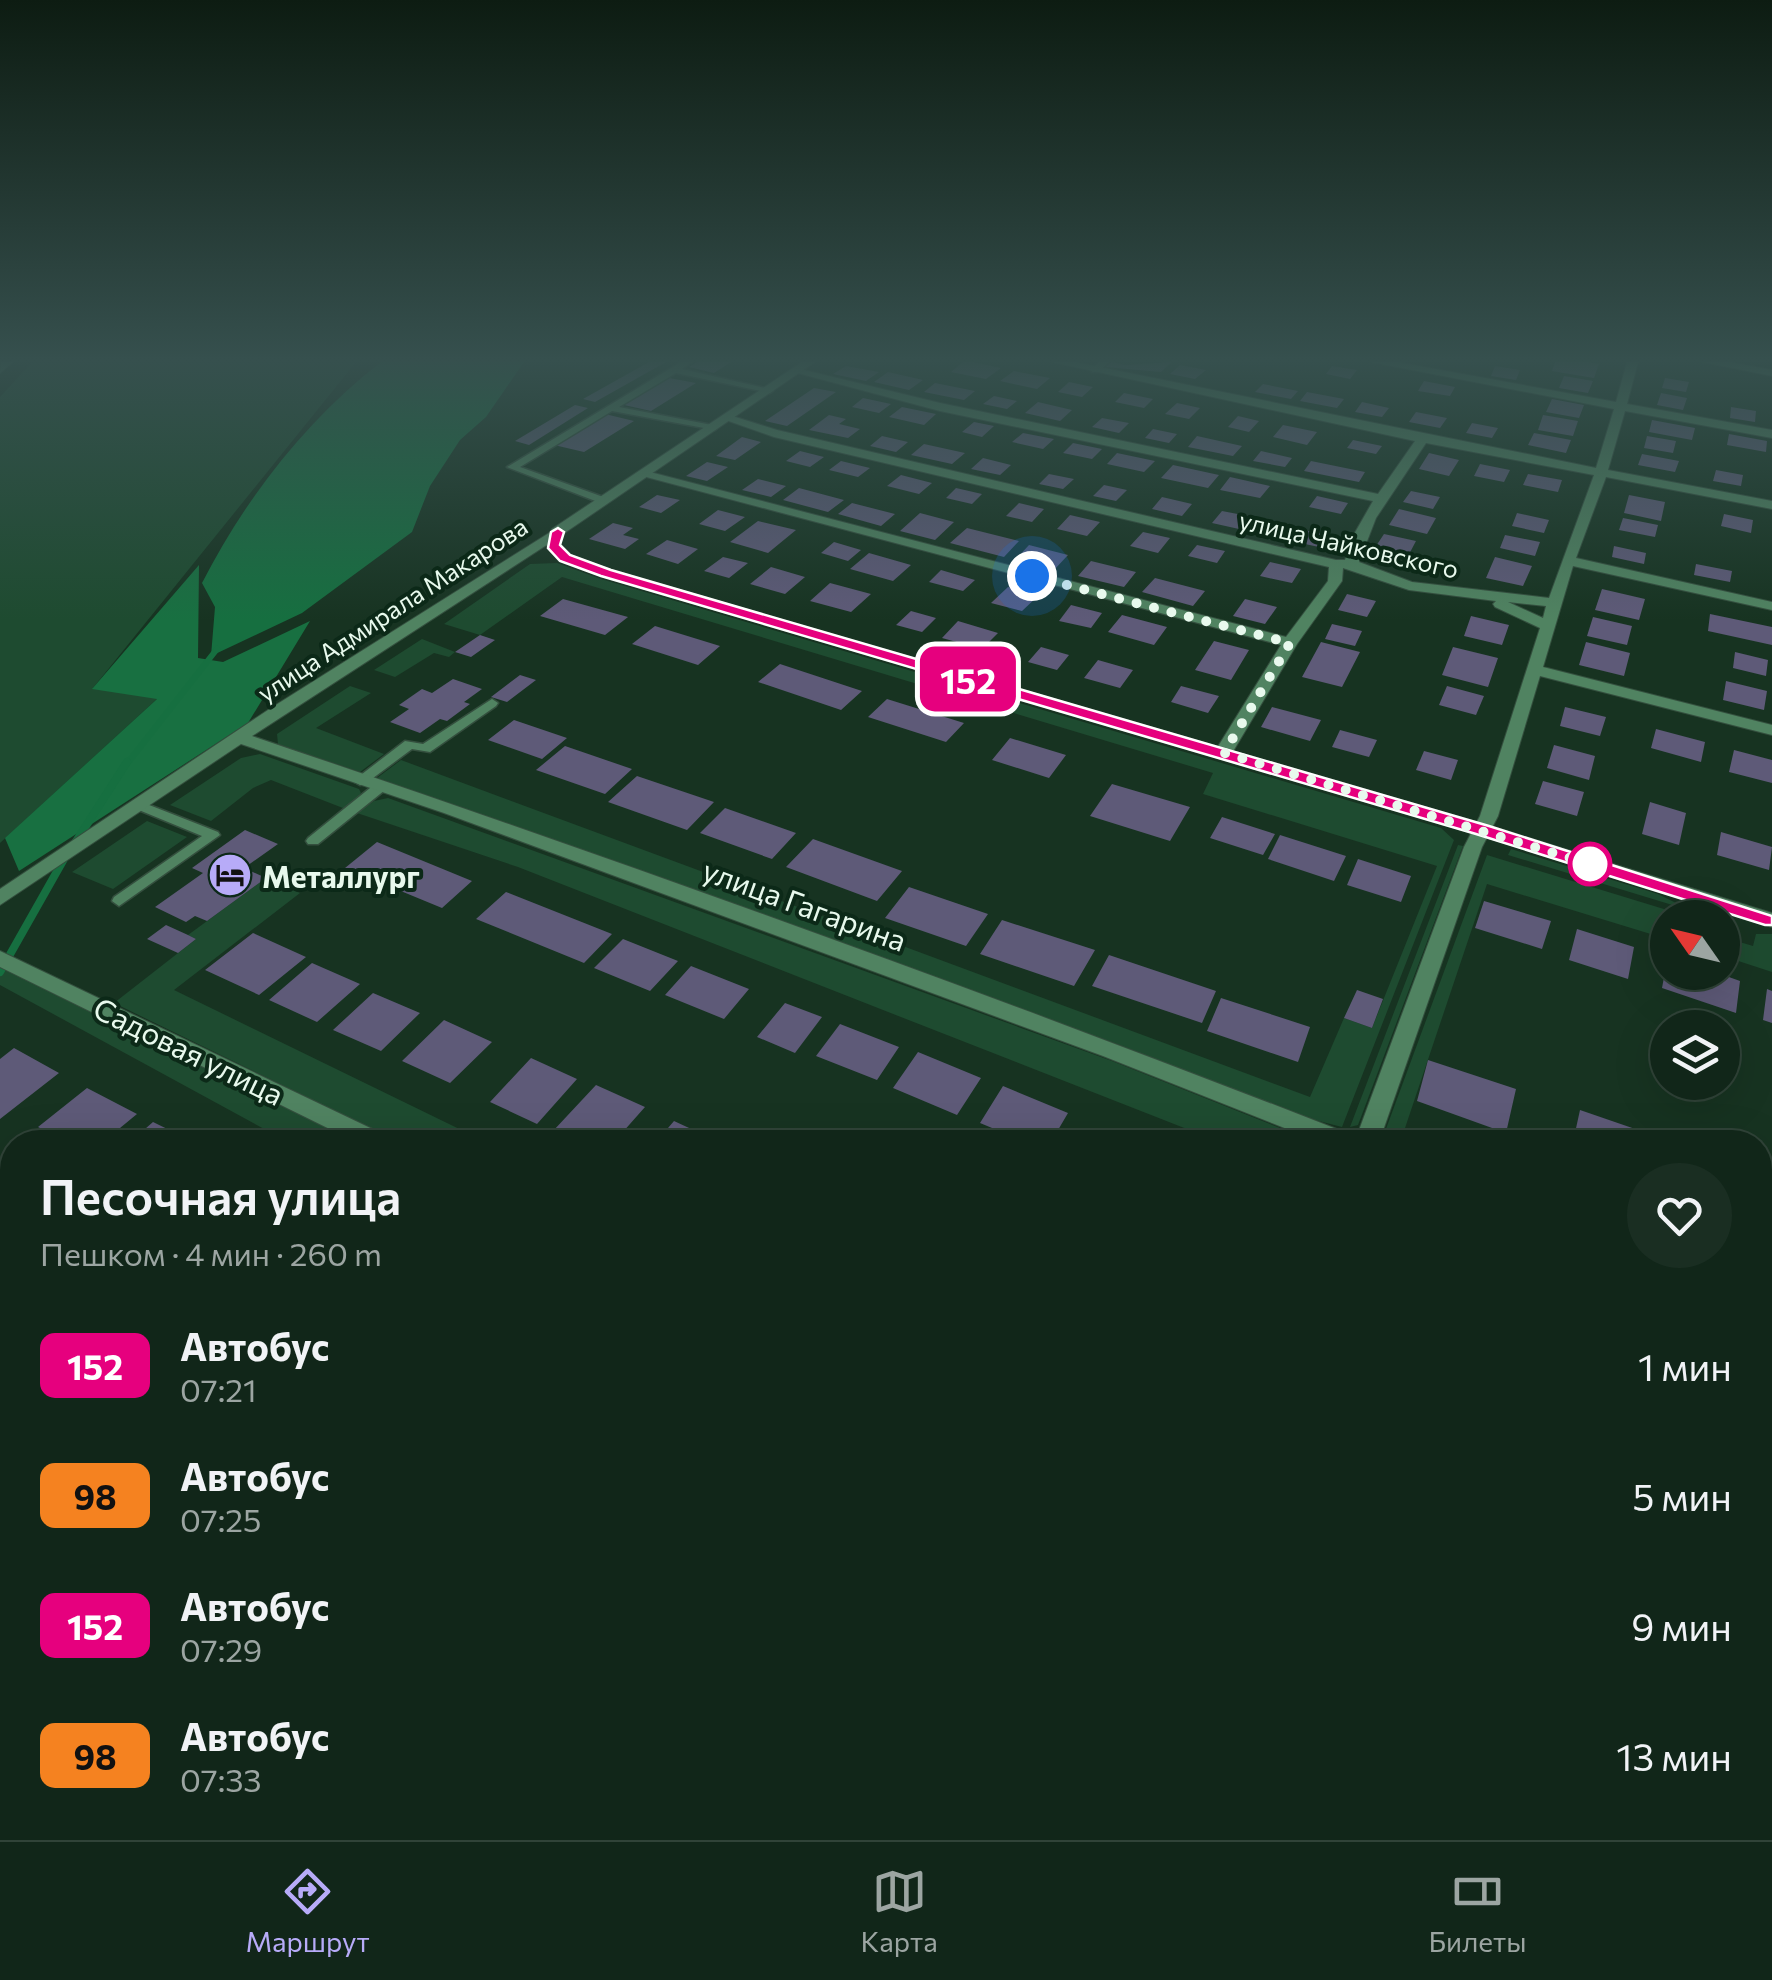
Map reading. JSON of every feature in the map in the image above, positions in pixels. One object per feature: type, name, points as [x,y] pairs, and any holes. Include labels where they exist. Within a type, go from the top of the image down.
[{"type":"street","name":"улица Адмирала Макарова","points":[[0,898],[681,448]]},
{"type":"street","name":"улица Чайковского","points":[[836,448],[1384,580],[1482,597],[1555,604]]},
{"type":"street","points":[[1134,448],[1382,500]]},
{"type":"street","points":[[1224,753],[1290,643],[1417,448]]},
{"type":"street","points":[[1469,448],[1772,506]]},
{"type":"street","points":[[1371,1130],[1472,847],[1482,830],[1607,448]]},
{"type":"street","points":[[640,474],[1290,643]]},
{"type":"street","points":[[558,532],[552,545],[565,558],[606,573],[1224,753],[1772,920]]},
{"type":"street","points":[[1568,561],[1772,606]]},
{"type":"street","points":[[1341,570],[1384,580]]},
{"type":"street","points":[[1482,597],[1548,626]]},
{"type":"street","points":[[1534,670],[1772,730]]},
{"type":"street","name":"улица Гагарина","points":[[240,738],[450,809],[1111,1050],[1314,1130]]},
{"type":"street","name":"Садовая улица","points":[[0,958],[352,1130]]},
{"type":"lane","points":[[543,448],[512,466],[602,500]]},
{"type":"lane","points":[[313,841],[410,744],[426,749],[492,703]]},
{"type":"lane","points":[[118,901],[213,835],[140,805]]},
{"type":"shaded area","points":[[0,448],[287,448],[93,688],[158,698],[0,843]]},
{"type":"shaded area","points":[[292,448],[455,448],[430,486],[412,532],[302,613],[211,656],[215,607],[202,583],[238,521]]},
{"type":"shaded area","points":[[557,563],[1441,828],[1454,840],[1342,1127],[1307,1118],[1117,1044],[377,778],[401,760],[1310,1097],[1344,1018],[1372,1028],[1437,866],[1203,794],[1213,773],[562,577],[480,635],[444,624],[530,564]]},
{"type":"shaded area","points":[[199,565],[198,658],[223,662],[310,621],[248,723],[19,871],[5,838],[157,699],[92,689]]},
{"type":"shaded area","points":[[422,639],[455,652],[449,657],[434,653],[395,677],[374,670]]},
{"type":"shaded area","points":[[350,686],[371,693],[316,728],[384,754],[360,772],[278,744],[277,734]]},
{"type":"shaded area","points":[[260,754],[359,789],[361,793],[348,810],[271,780],[253,788],[211,821],[170,805],[241,758]]},
{"type":"shaded area","points":[[388,798],[1112,1061],[1285,1130],[1189,1130],[518,867],[357,813],[374,801]]},
{"type":"shaded area","points":[[147,821],[187,837],[113,889],[72,872]]},
{"type":"shaded area","points":[[1458,845],[1463,846],[1358,1125],[1350,1127]]},
{"type":"shaded area","points":[[1511,849],[1670,900],[1656,900],[1508,855]]},
{"type":"shaded area","points":[[1487,855],[1650,905],[1650,934],[1487,884],[1404,1130],[1386,1130]]},
{"type":"shaded area","points":[[266,878],[300,893],[174,990],[461,1130],[374,1130],[114,1003],[196,939],[188,935]]},
{"type":"shaded area","points":[[1756,934],[1772,934],[1772,972],[1740,962],[1740,942],[1753,946]]},
{"type":"shaded area","points":[[0,966],[331,1130],[266,1130],[0,985]]},
{"type":"building","points":[[727,448],[753,448],[735,460],[716,456]]},
{"type":"building","points":[[919,448],[965,453],[952,464],[911,455]]},
{"type":"building","points":[[1068,448],[1102,449],[1092,459],[1063,453]]},
{"type":"building","points":[[1192,448],[1240,448],[1233,456]]},
{"type":"building","points":[[1347,448],[1381,448],[1376,454]]},
{"type":"building","points":[[1542,448],[1568,448],[1566,453]]},
{"type":"building","points":[[1644,448],[1674,448],[1673,453]]},
{"type":"building","points":[[800,451],[824,457],[810,467],[786,461]]},
{"type":"building","points":[[1261,451],[1292,458],[1285,467],[1253,461]]},
{"type":"building","points":[[1117,453],[1155,461],[1144,472],[1107,464]]},
{"type":"building","points":[[1429,453],[1459,460],[1449,476],[1419,469]]},
{"type":"building","points":[[1642,454],[1679,461],[1675,472],[1638,465]]},
{"type":"building","points":[[983,458],[1011,465],[1000,475],[971,469]]},
{"type":"building","points":[[841,461],[870,468],[858,477],[829,470]]},
{"type":"building","points":[[1311,461],[1365,472],[1359,482],[1304,471]]},
{"type":"building","points":[[707,462],[728,467],[707,481],[686,476]]},
{"type":"building","points":[[1480,464],[1510,470],[1504,482],[1474,476]]},
{"type":"building","points":[[1173,465],[1219,475],[1208,488],[1161,478]]},
{"type":"building","points":[[1716,470],[1743,475],[1741,486],[1713,481]]},
{"type":"building","points":[[1049,474],[1074,479],[1063,489],[1039,484]]},
{"type":"building","points":[[1528,474],[1562,480],[1558,492],[1523,485]]},
{"type":"building","points":[[901,475],[932,483],[919,494],[887,486]]},
{"type":"building","points":[[1230,477],[1270,486],[1260,498],[1220,490]]},
{"type":"building","points":[[758,479],[786,486],[771,497],[742,490]]},
{"type":"building","points":[[1104,485],[1127,490],[1116,501],[1093,496]]},
{"type":"building","points":[[799,488],[844,500],[828,512],[783,500]]},
{"type":"building","points":[[956,488],[982,494],[972,504],[946,498]]},
{"type":"building","points":[[1411,491],[1440,497],[1433,509],[1403,502]]},
{"type":"building","points":[[657,495],[680,500],[661,513],[639,507]]},
{"type":"building","points":[[1629,495],[1665,502],[1661,521],[1624,513]]},
{"type":"building","points":[[1317,496],[1348,503],[1341,514],[1309,507]]},
{"type":"building","points":[[1162,497],[1192,504],[1182,516],[1152,509]]},
{"type":"building","points":[[852,503],[895,514],[881,526],[838,514]]},
{"type":"building","points":[[1019,503],[1044,509],[1032,522],[1006,516]]},
{"type":"building","points":[[1399,509],[1436,518],[1427,534],[1389,525]]},
{"type":"building","points":[[718,510],[745,517],[725,531],[699,524]]},
{"type":"building","points":[[1222,511],[1248,516],[1239,529],[1212,523]]},
{"type":"building","points":[[920,513],[954,522],[935,540],[900,531]]},
{"type":"building","points":[[1517,513],[1549,520],[1544,533],[1512,526]]},
{"type":"building","points":[[1724,514],[1753,520],[1751,533],[1721,526]]},
{"type":"building","points":[[1070,515],[1100,522],[1087,536],[1057,529]]},
{"type":"building","points":[[1623,518],[1658,525],[1655,537],[1619,530]]},
{"type":"building","points":[[758,521],[796,530],[768,553],[730,542]]},
{"type":"building","points":[[613,523],[633,528],[623,535],[639,539],[625,549],[589,539]]},
{"type":"building","points":[[1286,526],[1327,535],[1319,547],[1277,538]]},
{"type":"building","points":[[967,528],[1019,541],[1004,557],[950,543]]},
{"type":"building","points":[[1143,532],[1170,538],[1158,553],[1130,546]]},
{"type":"building","points":[[1384,534],[1416,541],[1406,560],[1372,552]]},
{"type":"building","points":[[1505,535],[1540,542],[1535,556],[1500,548]]},
{"type":"building","points":[[667,540],[698,549],[678,564],[646,554]]},
{"type":"building","points":[[834,542],[861,550],[848,561],[821,553]]},
{"type":"building","points":[[1029,545],[1068,555],[1054,570],[1015,560]]},
{"type":"building","points":[[1197,545],[1225,551],[1217,563],[1188,556]]},
{"type":"building","points":[[1614,546],[1646,553],[1644,564],[1612,557]]},
{"type":"building","points":[[869,553],[911,565],[893,581],[850,569]]},
{"type":"building","points":[[723,557],[748,563],[729,578],[704,571]]},
{"type":"building","points":[[1495,557],[1532,566],[1523,586],[1486,578]]},
{"type":"building","points":[[1091,561],[1136,572],[1124,587],[1078,576]]},
{"type":"building","points":[[1270,562],[1301,569],[1292,583],[1260,576]]},
{"type":"building","points":[[1696,564],[1732,571],[1730,582],[1694,575]]},
{"type":"building","points":[[771,567],[805,577],[785,594],[750,584]]},
{"type":"building","points":[[941,570],[975,580],[963,591],[929,582]]},
{"type":"building","points":[[1155,578],[1205,591],[1193,606],[1142,592]]},
{"type":"building","points":[[830,583],[871,594],[851,612],[810,601]]},
{"type":"building","points":[[1008,587],[1038,596],[1022,611],[991,603]]},
{"type":"building","points":[[1602,589],[1645,599],[1639,620],[1595,610]]},
{"type":"building","points":[[1347,594],[1376,601],[1367,617],[1338,610]]},
{"type":"building","points":[[563,599],[628,617],[605,635],[540,616]]},
{"type":"building","points":[[1245,599],[1277,607],[1265,624],[1233,616]]},
{"type":"building","points":[[1071,605],[1102,613],[1091,628],[1059,621]]},
{"type":"building","points":[[911,611],[936,618],[922,632],[896,625]]},
{"type":"building","points":[[1710,614],[1772,627],[1772,645],[1708,631]]},
{"type":"building","points":[[1122,615],[1167,627],[1154,645],[1108,632]]},
{"type":"building","points":[[1471,616],[1509,625],[1502,645],[1464,636]]},
{"type":"building","points":[[1593,617],[1632,626],[1627,645],[1587,636]]},
{"type":"building","points":[[958,621],[998,633],[982,649],[942,638]]},
{"type":"building","points":[[1332,624],[1362,631],[1355,646],[1325,639]]},
{"type":"building","points":[[655,626],[720,646],[698,665],[632,644]]},
{"type":"building","points":[[480,635],[495,640],[471,657],[455,652]]},
{"type":"building","points":[[1214,641],[1249,650],[1231,680],[1195,670]]},
{"type":"building","points":[[1321,642],[1360,652],[1342,687],[1302,677]]},
{"type":"building","points":[[1586,642],[1630,653],[1624,676],[1579,665]]},
{"type":"building","points":[[1041,647],[1069,655],[1057,670],[1028,662]]},
{"type":"building","points":[[1453,647],[1498,658],[1488,687],[1442,675]]},
{"type":"building","points":[[1735,652],[1768,660],[1766,676],[1733,668]]},
{"type":"building","points":[[1098,660],[1133,670],[1120,688],[1084,678]]},
{"type":"building","points":[[780,664],[862,691],[841,710],[758,682]]},
{"type":"building","points":[[520,675],[536,680],[507,702],[491,697]]},
{"type":"building","points":[[453,679],[482,689],[447,721],[440,719],[420,733],[390,722],[409,709],[399,705],[422,689],[432,693]]},
{"type":"building","points":[[1726,681],[1767,691],[1764,710],[1723,700]]},
{"type":"building","points":[[1181,686],[1219,696],[1208,713],[1171,702]]},
{"type":"building","points":[[1447,686],[1484,696],[1476,715],[1439,705]]},
{"type":"building","points":[[887,699],[964,723],[946,742],[868,717]]},
{"type":"building","points":[[1272,707],[1321,720],[1310,741],[1261,727]]},
{"type":"building","points":[[1565,707],[1606,717],[1600,736],[1560,726]]},
{"type":"building","points":[[514,720],[567,738],[542,759],[488,740]]},
{"type":"building","points":[[1656,729],[1705,742],[1701,762],[1651,748]]},
{"type":"building","points":[[1340,730],[1377,740],[1369,757],[1332,747]]},
{"type":"building","points":[[1010,738],[1066,755],[1049,778],[992,760]]},
{"type":"building","points":[[1554,745],[1595,756],[1589,780],[1547,768]]},
{"type":"building","points":[[565,746],[632,769],[605,794],[536,770]]},
{"type":"building","points":[[1734,750],[1772,760],[1772,783],[1729,772]]},
{"type":"building","points":[[1424,751],[1458,760],[1451,780],[1416,770]]},
{"type":"building","points":[[637,776],[714,802],[687,830],[608,802]]},
{"type":"building","points":[[1543,781],[1584,792],[1577,816],[1535,804]]},
{"type":"building","points":[[1112,784],[1190,807],[1170,841],[1090,816]]},
{"type":"building","points":[[1650,802],[1686,813],[1679,845],[1642,834]]},
{"type":"building","points":[[725,808],[796,833],[772,859],[700,833]]},
{"type":"building","points":[[1222,817],[1275,834],[1263,855],[1210,838]]},
{"type":"building","name":"Металлург","points":[[245,830],[278,844],[244,868],[266,878],[207,921],[195,916],[186,922],[155,907],[203,873],[192,868]]},
{"type":"building","points":[[1721,832],[1772,847],[1769,870],[1717,855]]},
{"type":"building","points":[[1280,835],[1346,856],[1334,881],[1268,859]]},
{"type":"building","points":[[813,839],[902,871],[877,901],[786,867]]},
{"type":"building","points":[[377,842],[472,881],[442,908],[345,868]]},
{"type":"building","points":[[1358,859],[1411,876],[1401,902],[1347,885]]},
{"type":"building","points":[[909,887],[988,914],[966,946],[885,918]]},
{"type":"building","points":[[506,892],[612,934],[584,963],[476,919]]},
{"type":"building","points":[[1484,901],[1551,921],[1542,949],[1475,928]]},
{"type":"building","points":[[1002,920],[1095,950],[1074,986],[980,954]]},
{"type":"building","points":[[166,925],[196,939],[178,953],[147,939]]},
{"type":"building","points":[[1577,929],[1634,947],[1628,979],[1569,960]]},
{"type":"building","points":[[253,933],[306,957],[259,995],[205,970]]},
{"type":"building","points":[[623,939],[678,961],[650,991],[594,968]]},
{"type":"building","points":[[1109,955],[1216,991],[1202,1023],[1092,986]]},
{"type":"building","points":[[312,963],[360,984],[317,1022],[269,1000]]},
{"type":"building","points":[[691,966],[749,989],[724,1019],[665,995]]},
{"type":"building","points":[[1767,989],[1772,991],[1772,1023],[1763,1020]]},
{"type":"building","points":[[1357,990],[1383,999],[1372,1028],[1344,1018]]},
{"type":"building","points":[[1668,990],[1739,990],[1736,1010]]},
{"type":"building","points":[[373,993],[420,1013],[381,1051],[333,1030]]},
{"type":"building","points":[[1221,998],[1310,1027],[1298,1062],[1207,1031]]},
{"type":"building","points":[[785,1003],[822,1017],[795,1053],[757,1037]]},
{"type":"building","points":[[444,1020],[492,1042],[450,1083],[402,1061]]},
{"type":"building","points":[[840,1024],[899,1047],[877,1080],[816,1056]]},
{"type":"building","points":[[14,1048],[59,1073],[0,1119],[0,1059]]},
{"type":"building","points":[[918,1052],[981,1078],[957,1115],[893,1088]]},
{"type":"building","points":[[531,1058],[577,1079],[537,1124],[490,1102]]},
{"type":"building","points":[[1428,1060],[1516,1089],[1507,1130],[1417,1101]]},
{"type":"building","points":[[596,1085],[645,1107],[625,1130],[554,1130]]},
{"type":"building","points":[[1003,1086],[1068,1113],[1058,1130],[997,1130],[980,1123]]},
{"type":"building","points":[[87,1088],[137,1114],[118,1130],[38,1127]]},
{"type":"building","points":[[1580,1110],[1638,1130],[1576,1130]]},
{"type":"building","points":[[674,1121],[693,1130],[666,1130]]},
{"type":"building","points":[[153,1122],[169,1130],[144,1130]]},
{"type":"waterway","points":[[126,765],[217,649]]},
{"type":"waterway","points":[[75,843],[127,762]]},
{"type":"waterway","points":[[0,972],[64,859]]},
{"type":"bus line","name":"152","points":[[558,532],[552,545],[565,558],[606,573],[1224,753],[1772,920]]},
{"type":"place","name":"Металлург","points":[[230,875]]},
{"type":"route","points":[[1032,576],[1290,643],[1224,753],[1590,864]]}]
